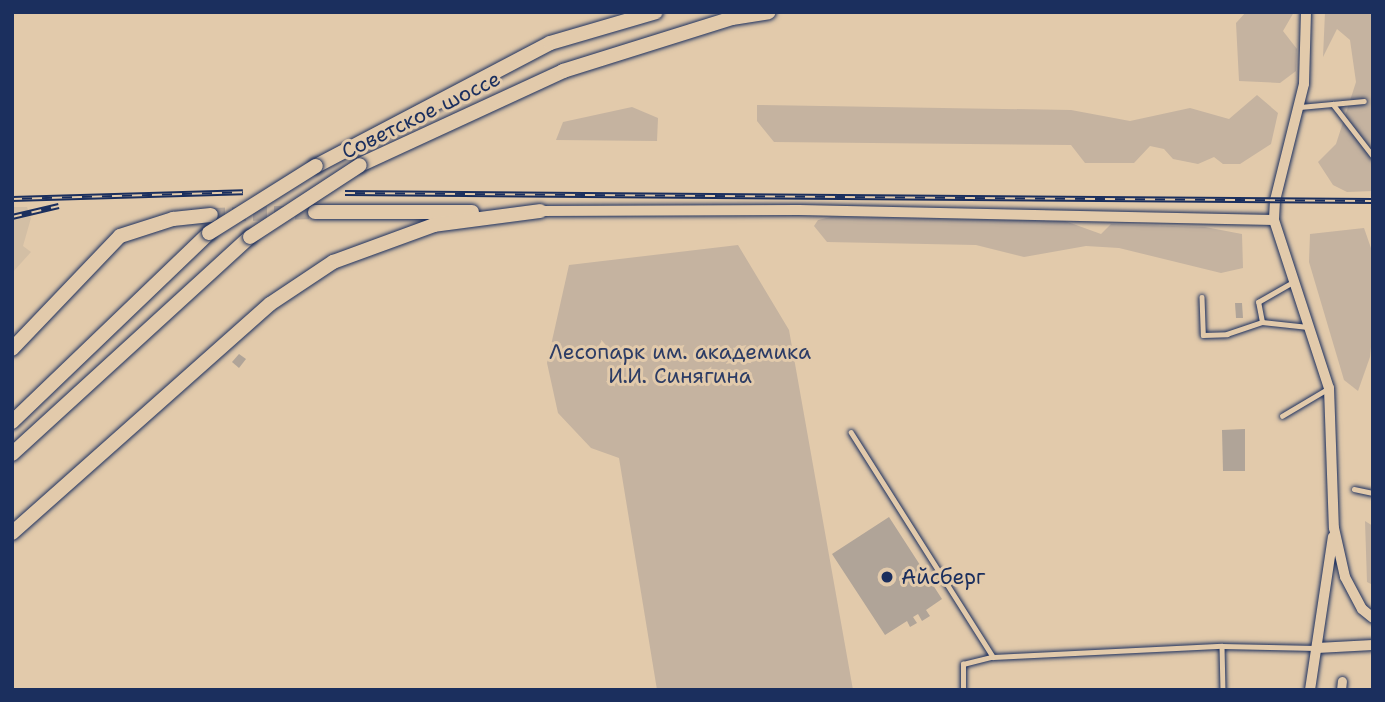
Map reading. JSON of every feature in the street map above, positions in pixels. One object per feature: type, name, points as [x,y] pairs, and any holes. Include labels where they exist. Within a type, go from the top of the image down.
[{"type":"highway","name":"Советское шоссе","points":[[12,422],[209,233],[316,166],[550,43],[656,12]]},
{"type":"highway","name":"Советское шоссе","points":[[12,454],[250,237],[360,165],[563,71],[732,18],[769,12]]},
{"type":"highway","points":[[315,212],[540,211]]},
{"type":"highway","points":[[12,533],[270,304],[333,262],[434,225],[540,211]]},
{"type":"highway","points":[[12,349],[120,236],[173,219],[211,215]]},
{"type":"street","points":[[1306,12],[1304,84],[1275,200],[1274,220],[1329,388],[1334,528],[1310,690]]},
{"type":"street","points":[[540,211],[787,209],[1274,220]]},
{"type":"street","points":[[1334,528],[1349,586],[1373,618]]},
{"type":"street","points":[[1317,648],[1373,645]]},
{"type":"lane","points":[[1299,107],[1364,101]]},
{"type":"lane","points":[[1333,104],[1373,156]]},
{"type":"lane","points":[[1262,322],[1258,302],[1294,282]]},
{"type":"lane","points":[[1202,297],[1203,335],[1227,334],[1262,322],[1311,327]]},
{"type":"lane","points":[[1282,416],[1329,388]]},
{"type":"lane","points":[[850,432],[993,657]]},
{"type":"lane","points":[[1354,489],[1373,493]]},
{"type":"lane","points":[[1222,646],[1223,690]]},
{"type":"lane","points":[[963,690],[963,664],[993,657],[1222,646],[1317,648]]},
{"type":"shaded area","points":[[12,207],[27,207],[31,218],[23,246],[31,252],[12,273]]},
{"type":"green space","points":[[1246,12],[1294,12],[1283,31],[1297,49],[1296,71],[1280,83],[1239,81],[1236,23]]},
{"type":"green space","points":[[1325,12],[1373,12],[1373,191],[1347,192],[1333,185],[1318,162],[1336,144],[1356,82],[1350,40],[1337,29],[1323,57]]},
{"type":"green space","points":[[1257,95],[1278,113],[1271,144],[1240,164],[1223,164],[1214,157],[1198,164],[1173,159],[1164,149],[1150,146],[1134,163],[1085,163],[1071,145],[774,142],[757,121],[757,105],[1071,110],[1130,121],[1190,108],[1229,119]]},
{"type":"green space","points":[[632,107],[658,118],[657,141],[556,140],[563,122]]},
{"type":"green space","points":[[831,217],[1065,221],[1101,234],[1111,224],[1205,227],[1242,234],[1243,268],[1221,273],[1119,248],[1086,246],[1024,257],[976,245],[827,242],[814,226],[818,220]]},
{"type":"green space","points":[[1364,228],[1372,251],[1373,327],[1370,357],[1358,391],[1344,380],[1309,262],[1310,234]]},
{"type":"green space","name":"Лесопарк им. академика И.И. Синягина","points":[[738,245],[789,330],[853,690],[657,690],[619,458],[591,448],[558,413],[547,363],[569,265]]},
{"type":"green space","points":[[1365,521],[1373,526],[1373,585],[1367,582]]},
{"type":"building","points":[[1235,303],[1242,303],[1243,318],[1236,318]]},
{"type":"building","points":[[239,354],[246,359],[239,368],[232,362]]},
{"type":"building","points":[[1245,429],[1245,471],[1223,471],[1222,430]]},
{"type":"building","name":"Айсберг","points":[[889,517],[942,599],[926,610],[930,616],[922,621],[918,614],[913,617],[917,623],[910,627],[907,621],[885,635],[832,554]]},
{"type":"tunnel","points":[[211,215],[315,212]]},
{"type":"railway","points":[[12,199],[243,192]]},
{"type":"railway","points":[[345,193],[1373,201]]},
{"type":"railway","points":[[12,217],[59,206]]},
{"type":"place","name":"Айсберг","points":[[887,577]]}]
